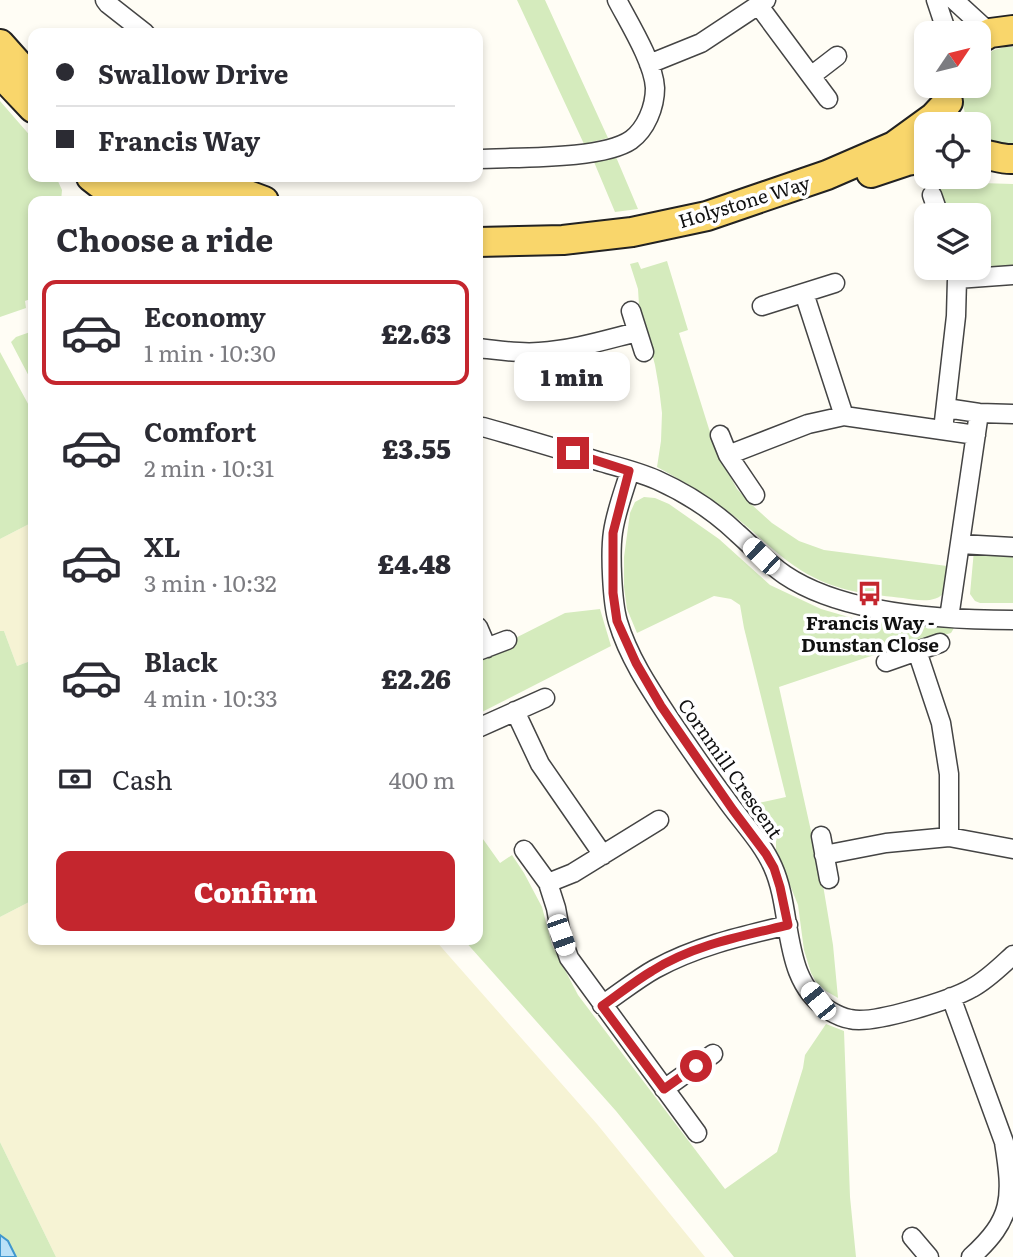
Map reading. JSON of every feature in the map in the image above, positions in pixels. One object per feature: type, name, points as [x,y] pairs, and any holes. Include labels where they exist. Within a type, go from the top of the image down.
[{"type":"main road","points":[[0,44],[28,75]]},
{"type":"main road","points":[[0,73],[28,103]]},
{"type":"main road","name":"Holystone Way","points":[[483,242],[564,240],[632,232],[707,216],[827,175],[894,146],[950,104]]},
{"type":"main road","name":"Holystone Way","points":[[483,252],[564,249],[635,242],[723,222],[914,160]]},
{"type":"main road","points":[[211,182],[250,196]]},
{"type":"main road","points":[[105,186],[179,185],[213,196]]},
{"type":"street","points":[[105,0],[139,28]]},
{"type":"street","points":[[483,159],[552,156],[608,149],[630,140],[644,128],[652,109],[655,88],[649,64],[617,0]]},
{"type":"street","points":[[936,0],[943,21]]},
{"type":"street","points":[[954,0],[994,34]]},
{"type":"street","points":[[649,64],[701,43],[762,3],[828,99]]},
{"type":"street","points":[[811,76],[837,56]]},
{"type":"street","points":[[932,195],[935,203]]},
{"type":"street","points":[[991,275],[1013,275]]},
{"type":"street","points":[[943,430],[956,316],[955,280]]},
{"type":"street","points":[[762,306],[835,283]]},
{"type":"street","points":[[804,293],[845,416]]},
{"type":"street","points":[[631,312],[644,352]]},
{"type":"street","points":[[483,348],[537,353],[584,346],[637,331]]},
{"type":"street","points":[[946,408],[1013,414]]},
{"type":"street","points":[[950,618],[979,413]]},
{"type":"street","points":[[728,455],[808,424],[845,416],[976,435]]},
{"type":"street","points":[[483,427],[656,480],[704,506],[784,575],[831,597],[906,613],[950,618],[1013,620]]},
{"type":"street","points":[[720,435],[728,455],[755,495]]},
{"type":"street","name":"Cornmill Crescent","points":[[629,471],[613,533],[613,593],[617,621],[629,650],[661,706],[774,868],[796,969],[805,986],[831,1011],[849,1019],[881,1018],[972,989],[1013,955]]},
{"type":"street","points":[[960,544],[1013,547]]},
{"type":"street","points":[[483,650],[507,640]]},
{"type":"street","points":[[886,662],[940,643]]},
{"type":"street","points":[[917,651],[941,723],[949,774],[949,837]]},
{"type":"street","points":[[483,726],[545,698]]},
{"type":"street","points":[[515,711],[540,764],[603,855]]},
{"type":"street","points":[[548,883],[573,873],[659,820]]},
{"type":"street","points":[[821,836],[829,879]]},
{"type":"street","points":[[824,855],[886,843],[949,837],[1013,849]]},
{"type":"street","points":[[524,850],[548,883],[569,958],[697,1133]]},
{"type":"street","points":[[602,1006],[654,970],[688,954],[718,942],[788,925]]},
{"type":"street","points":[[951,997],[1007,1152],[1013,1184],[1012,1203],[1007,1216],[991,1240],[971,1257]]},
{"type":"street","points":[[664,1089],[713,1054]]},
{"type":"street","points":[[912,1237],[929,1257]]},
{"type":"shaded area","points":[[28,525],[28,662],[17,666],[4,631],[0,631],[0,539]]},
{"type":"shaded area","points":[[28,903],[28,945],[439,945],[597,1124],[705,1257],[56,1257],[0,1142],[0,917]]},
{"type":"green space","points":[[517,0],[545,0],[608,138],[584,144]]},
{"type":"green space","points":[[1013,47],[1013,148],[991,142],[991,112],[964,110],[963,98],[991,98],[991,52]]},
{"type":"green space","points":[[0,101],[28,133],[28,182],[58,182],[62,190],[61,196],[28,196],[28,300],[25,301],[26,308],[0,317]]},
{"type":"green space","points":[[616,157],[638,209],[615,212],[594,162]]},
{"type":"green space","points":[[991,183],[1013,184],[1013,269],[991,268],[991,203],[942,203],[938,189],[991,189]]},
{"type":"green space","points":[[667,261],[688,330],[679,333],[709,429],[720,458],[737,489],[772,523],[799,541],[824,550],[947,566],[946,586],[941,596],[931,600],[913,600],[858,592],[825,583],[793,565],[716,502],[657,467],[662,413],[659,388],[630,264],[638,262],[641,269]]},
{"type":"green space","points":[[28,333],[28,374],[11,342]]},
{"type":"green space","points":[[0,352],[28,404],[28,525],[0,539]]},
{"type":"green space","points":[[644,497],[669,504],[719,539],[770,585],[821,609],[859,620],[954,628],[951,633],[779,687],[823,885],[838,998],[816,982],[811,973],[804,950],[798,905],[776,850],[776,838],[760,812],[745,806],[786,797],[740,605],[731,599],[714,596],[637,633],[627,609],[624,557],[630,513],[635,502]]},
{"type":"green space","points":[[974,550],[1013,551],[1013,603],[975,601],[970,594]]},
{"type":"green space","points":[[600,609],[611,646],[483,711],[483,654],[565,613]]},
{"type":"green space","points":[[0,631],[4,631],[17,666],[28,662],[28,903],[0,917]]},
{"type":"green space","points":[[483,839],[500,863],[512,855],[542,907],[552,945],[578,995],[725,1189],[777,1152],[805,1055],[826,1024],[844,1031],[850,1197],[856,1257],[734,1257],[616,1111],[468,945],[483,945]]},
{"type":"green space","points":[[0,1142],[56,1257],[0,1257]]},
{"type":"water","points":[[0,1235],[8,1241],[16,1257],[0,1257]]},
{"type":"place","name":"Francis Way - Dunstan Close","points":[[870,594]]},
{"type":"route","points":[[573,453],[629,471],[613,533],[613,593],[617,621],[629,650],[661,706],[766,854],[774,868],[784,905],[788,925],[718,942],[688,954],[654,970],[602,1006],[664,1089],[696,1066]]}]
